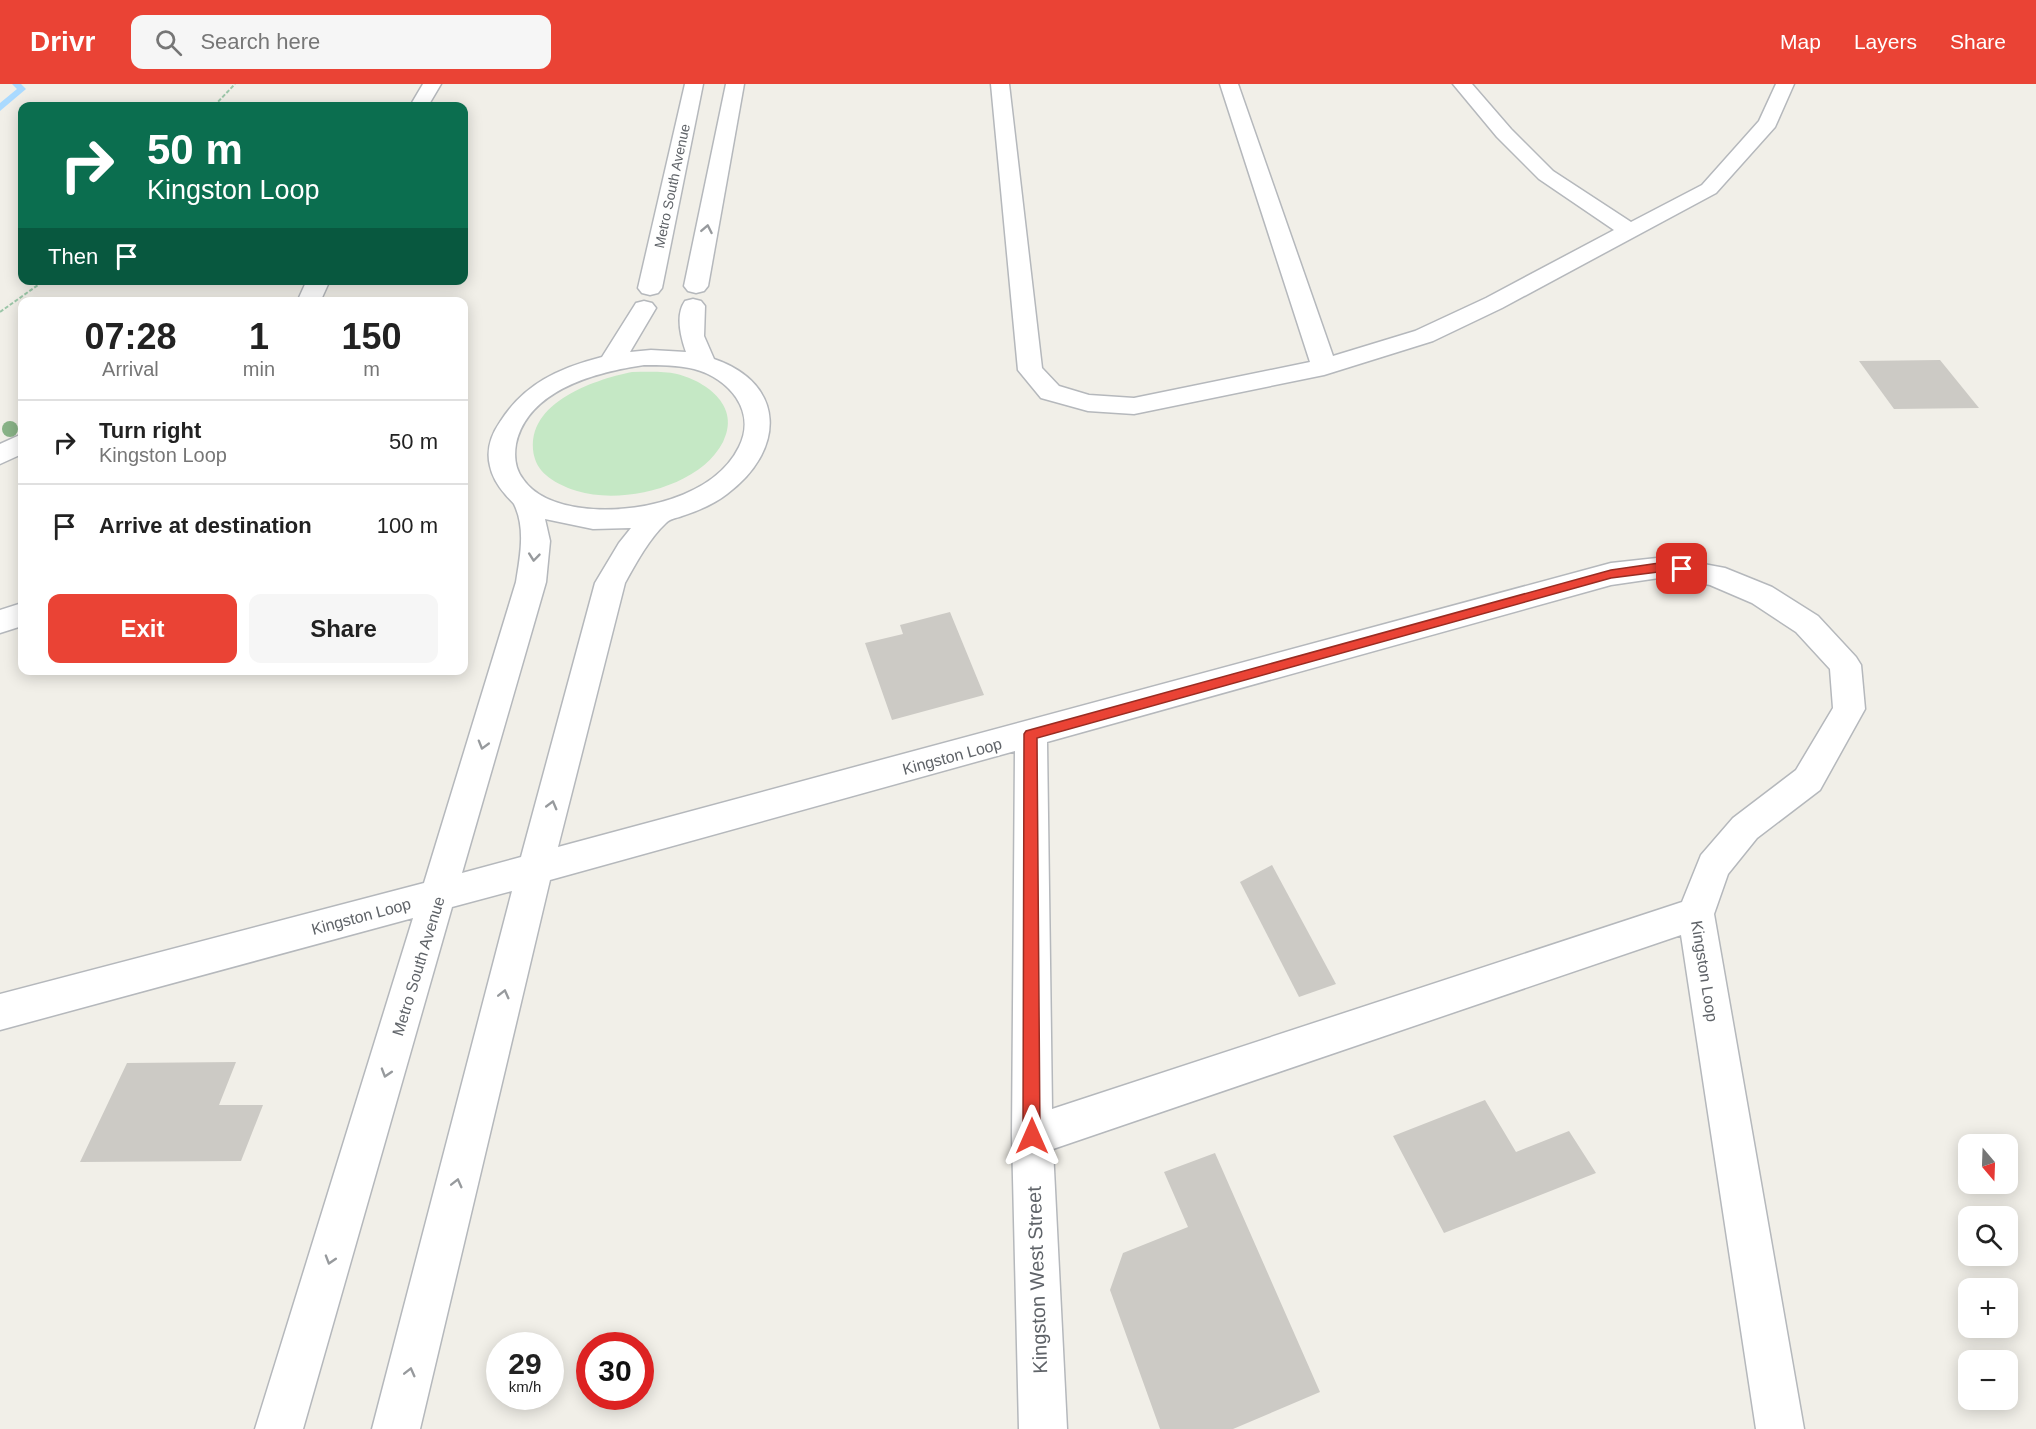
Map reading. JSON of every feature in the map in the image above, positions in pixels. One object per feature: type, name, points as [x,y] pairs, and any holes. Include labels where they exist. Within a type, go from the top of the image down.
[{"type":"street","points":[[421,102],[432,84]]},
{"type":"street","name":"Metro South Avenue","points":[[612,361],[647,298],[694,84]]},
{"type":"street","points":[[703,363],[692,336],[694,296],[735,84]]},
{"type":"street","points":[[1000,84],[1030,370],[1050,392],[1088,404],[1134,406],[1324,367],[1424,336],[1494,303],[1709,189],[1768,123],[1785,84]]},
{"type":"street","points":[[1229,84],[1324,367]]},
{"type":"street","points":[[1462,84],[1504,133],[1546,176],[1630,231]]},
{"type":"street","points":[[644,357],[674,357],[703,363],[721,370],[748,391],[756,404],[759,419],[757,435],[745,459],[724,481],[705,495],[657,514],[620,520],[584,519],[553,513],[527,500],[513,486],[504,471],[501,454],[504,437],[513,420],[526,404],[557,382],[588,368],[612,361],[644,357]]},
{"type":"street","points":[[0,455],[18,445]]},
{"type":"street","name":"Metro South Avenue","points":[[279,1429],[440,895],[531,582],[536,541],[527,500]]},
{"type":"street","points":[[396,1429],[535,869],[610,584],[629,550],[657,514]]},
{"type":"street","name":"Kingston Loop","points":[[0,1012],[440,895],[1611,574],[1666,567],[1714,574],[1762,595],[1807,624],[1845,665],[1849,710],[1808,780],[1745,828],[1713,866],[1696,914],[1780,1429]]},
{"type":"street","points":[[0,622],[18,615]]},
{"type":"street","name":"Kingston West Street","points":[[1030,734],[1032,1136],[1043,1429]]},
{"type":"street","points":[[1032,1136],[1696,914]]},
{"type":"path","points":[[218,102],[235,84]]},
{"type":"path","points":[[21,297],[38,285]]},
{"type":"path","points":[[0,312],[18,299]]},
{"type":"green space","points":[[632,372],[677,374],[700,383],[718,398],[725,407],[728,418],[727,429],[723,442],[712,458],[697,471],[679,481],[637,494],[595,495],[571,489],[546,475],[535,459],[533,440],[538,424],[549,410],[563,398],[580,389],[598,381]]},
{"type":"building","points":[[1940,360],[1979,408],[1894,409],[1859,361]]},
{"type":"building","points":[[950,612],[984,695],[892,720],[865,643],[903,634],[900,625]]},
{"type":"building","points":[[1272,865],[1336,984],[1299,997],[1240,882]]},
{"type":"building","points":[[236,1062],[219,1105],[263,1105],[241,1161],[80,1162],[127,1063]]},
{"type":"building","points":[[1485,1100],[1516,1152],[1569,1131],[1596,1173],[1444,1233],[1393,1136]]},
{"type":"building","points":[[1215,1153],[1320,1392],[1233,1429],[1160,1429],[1110,1290],[1123,1253],[1188,1227],[1164,1172]]},
{"type":"waterway","points":[[0,108],[22,89],[16,84]]},
{"type":"route","points":[[1032,1136],[1030,734],[1611,574],[1666,567],[1682,569]]}]
